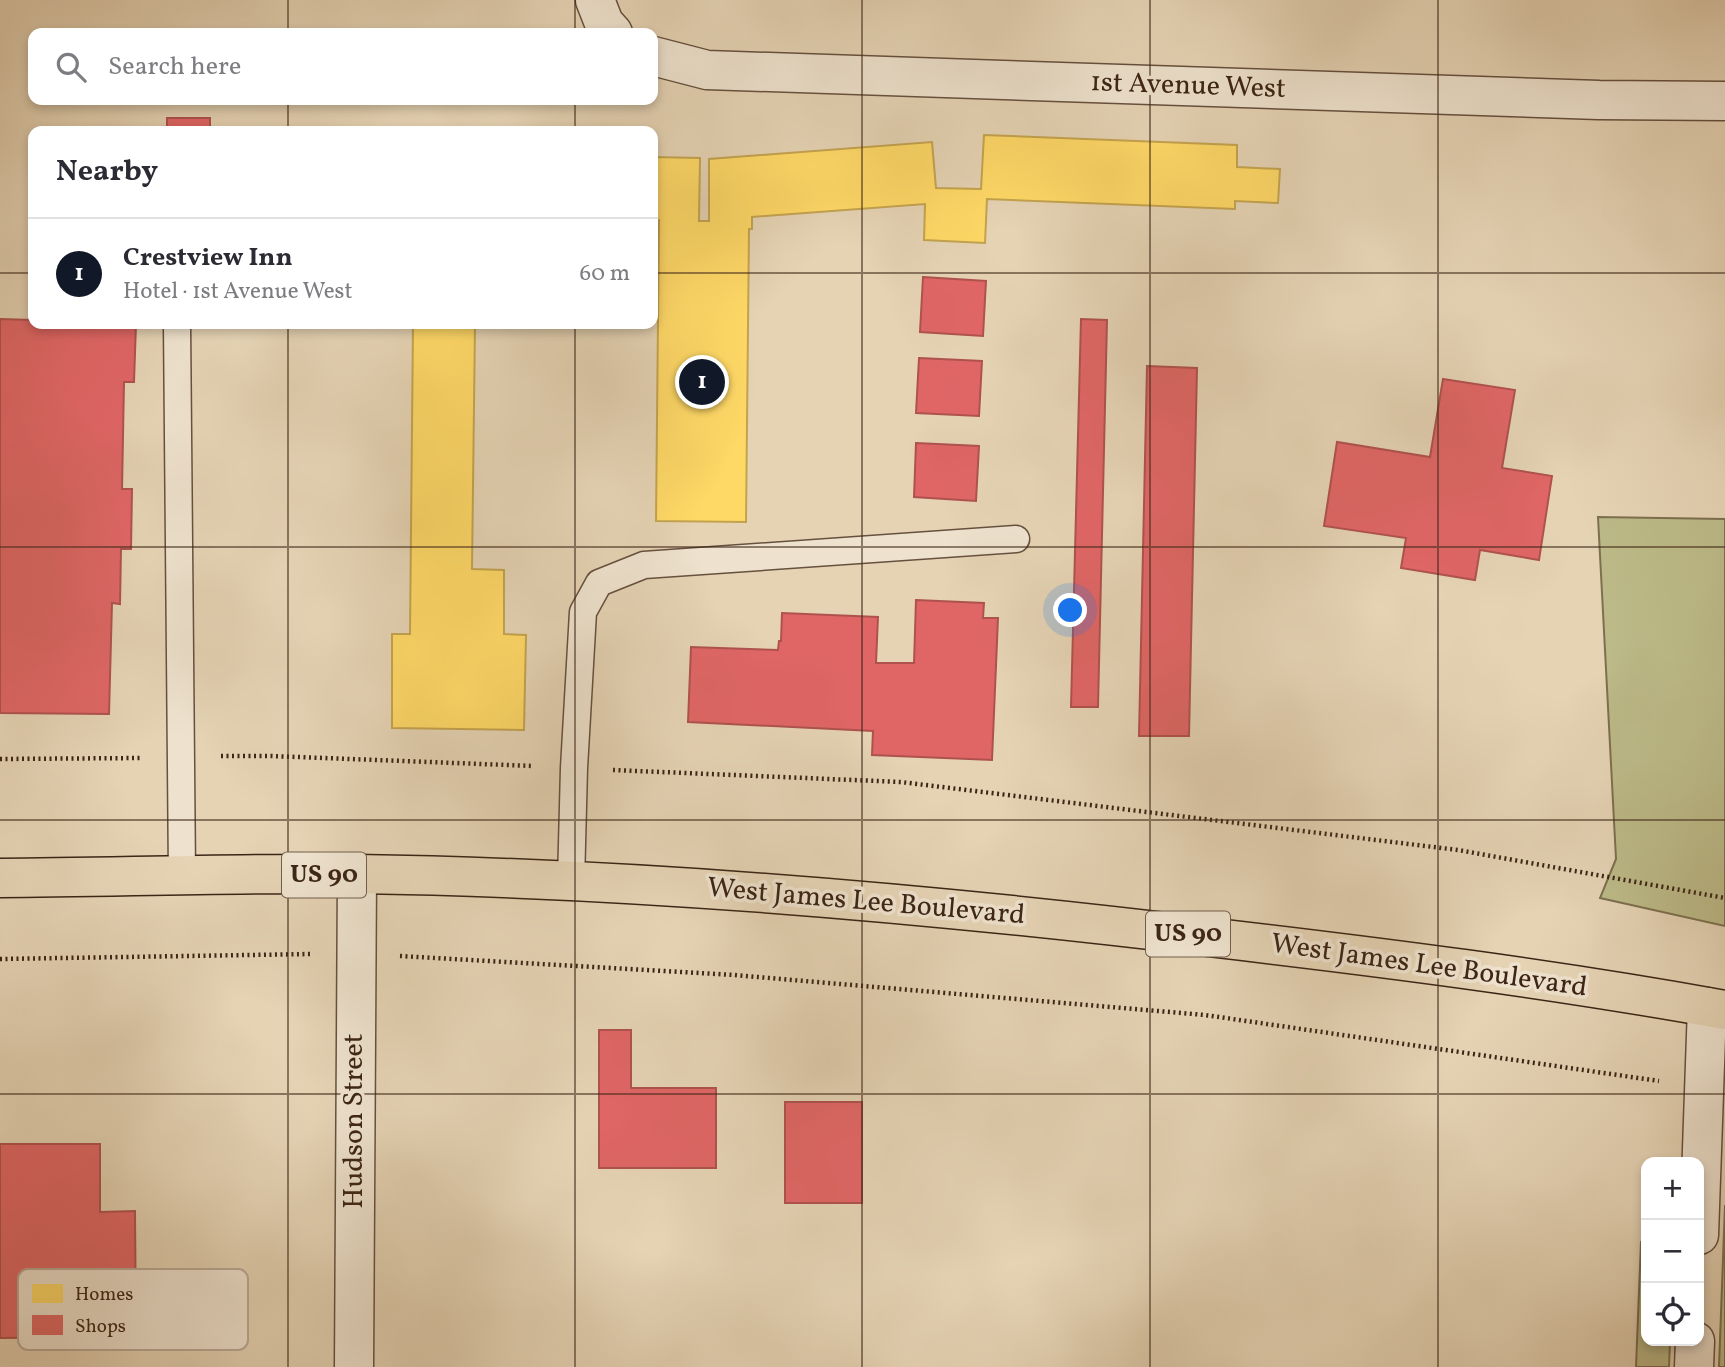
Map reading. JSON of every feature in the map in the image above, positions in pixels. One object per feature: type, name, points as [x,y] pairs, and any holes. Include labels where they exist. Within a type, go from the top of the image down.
[{"type":"main road","name":"West James Lee Boulevard","points":[[0,878],[357,874],[648,885],[1004,912],[1334,952],[1716,1009]]},
{"type":"street","name":"1st Avenue West","points":[[658,57],[707,70],[1586,99],[1725,101]]},
{"type":"street","name":"Hudson Street","points":[[354,1367],[357,874]]},
{"type":"street","points":[[1700,1220],[1704,1087],[1716,1009]]},
{"type":"street","points":[[1694,1367],[1695,1346]]},
{"type":"lane","points":[[177,329],[182,876]]},
{"type":"lane","points":[[571,882],[583,612],[599,583],[644,565],[1016,539]]},
{"type":"path","points":[[0,759],[271,755],[901,782],[1458,850],[1725,898]]},
{"type":"path","points":[[0,958],[356,954],[734,975],[1205,1015],[1704,1087]]},
{"type":"shaded area","points":[[1598,517],[1725,519],[1725,926],[1600,898],[1616,859]]},
{"type":"shaded area","points":[[1725,1205],[1725,1367],[1719,1367]]},
{"type":"shaded area","points":[[1641,1242],[1641,1346],[1670,1346],[1669,1367],[1636,1367]]},
{"type":"building: Homes","points":[[984,135],[1237,145],[1237,167],[1280,169],[1278,203],[1235,201],[1235,209],[987,199],[985,243],[924,240],[925,204],[752,217],[752,229],[749,229],[746,522],[656,521],[658,157],[700,158],[699,221],[709,221],[709,159],[932,142],[936,188],[981,189]]},
{"type":"building: Homes","points":[[413,329],[475,329],[472,569],[504,570],[504,634],[526,635],[524,730],[392,728],[392,634],[410,634]]},
{"type":"building: Shops","points":[[167,118],[210,118],[210,126],[167,126]]},
{"type":"building: Shops","points":[[923,277],[986,281],[983,336],[920,332]]},
{"type":"building: Shops","points":[[0,319],[28,320],[28,329],[136,329],[134,382],[124,382],[122,489],[132,489],[131,549],[121,549],[120,604],[112,603],[109,714],[0,713]]},
{"type":"building: Shops","points":[[1081,319],[1107,320],[1098,707],[1071,707]]},
{"type":"building: Shops","points":[[919,358],[982,361],[979,416],[916,413]]},
{"type":"building: Shops","points":[[1147,366],[1197,368],[1189,736],[1139,736]]},
{"type":"building: Shops","points":[[1443,379],[1515,390],[1502,468],[1552,476],[1539,560],[1480,550],[1475,580],[1401,568],[1406,538],[1324,526],[1337,442],[1430,457]]},
{"type":"building: Shops","points":[[916,443],[979,446],[976,501],[914,497]]},
{"type":"building: Shops","points":[[916,600],[984,603],[983,618],[998,618],[992,760],[872,755],[873,731],[688,722],[691,647],[778,650],[782,613],[878,617],[876,663],[914,663]]},
{"type":"building: Shops","points":[[599,1030],[631,1030],[631,1088],[716,1088],[716,1168],[599,1168]]},
{"type":"building: Shops","points":[[785,1102],[862,1102],[862,1203],[785,1203]]},
{"type":"building: Shops","points":[[0,1144],[100,1144],[100,1212],[135,1211],[135,1269],[18,1269],[18,1338],[0,1338]]},
{"type":"place","name":"Crestview Inn","points":[[702,382]]}]
